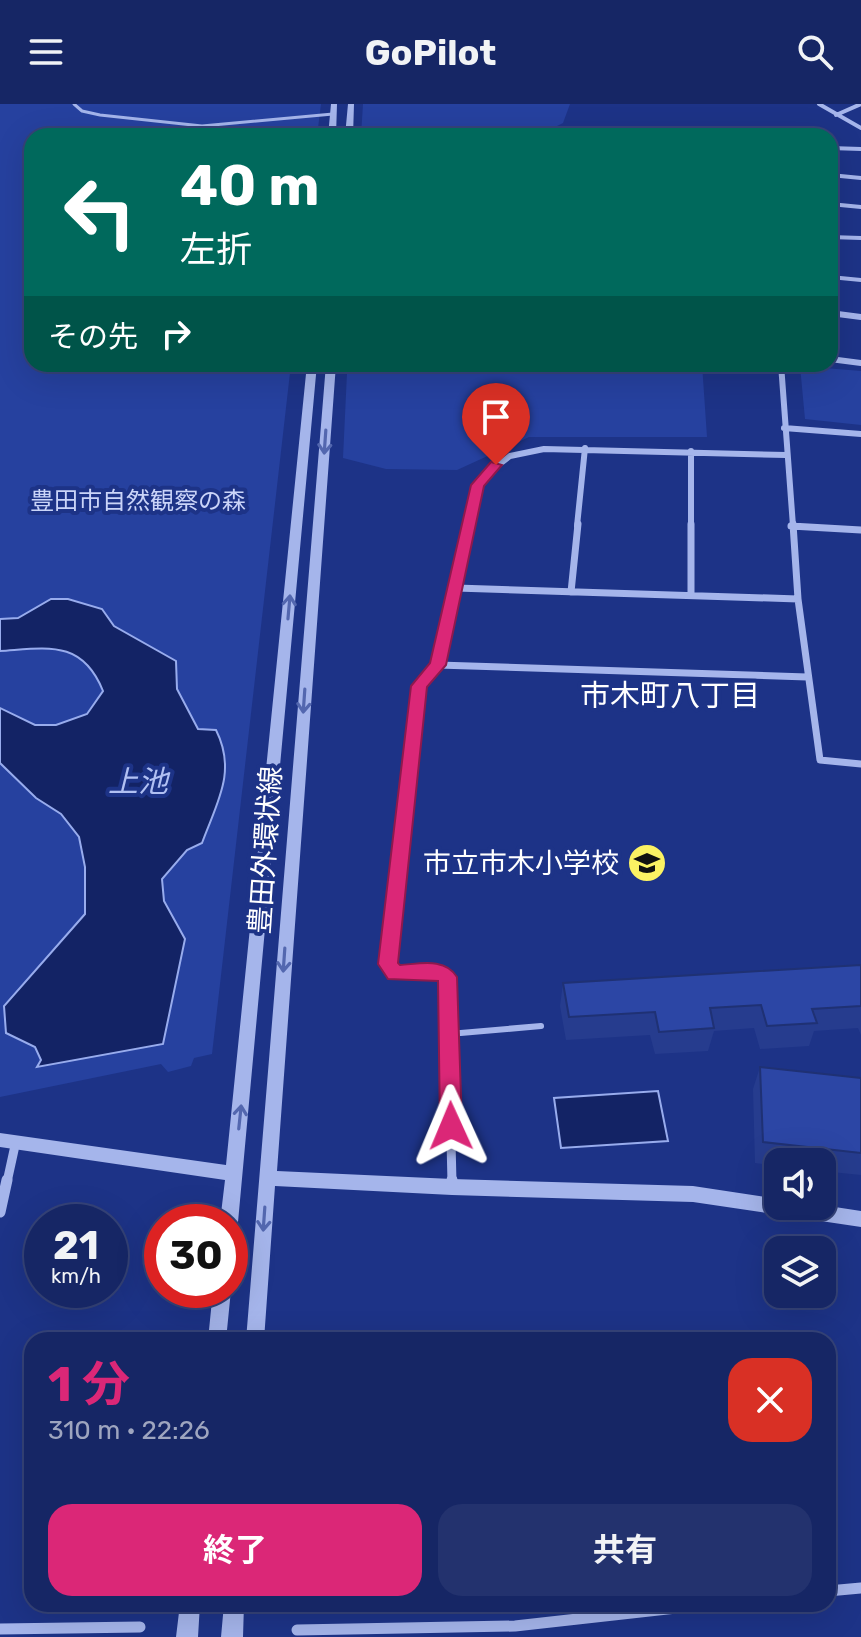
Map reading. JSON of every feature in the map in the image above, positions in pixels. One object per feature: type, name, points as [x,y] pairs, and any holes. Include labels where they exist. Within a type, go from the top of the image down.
[{"type":"street","points":[[332,128],[334,104]]},
{"type":"street","points":[[350,128],[351,104]]},
{"type":"street","points":[[819,104],[861,128]]},
{"type":"street","points":[[836,115],[861,104]]},
{"type":"street","points":[[838,148],[861,149]]},
{"type":"street","points":[[838,176],[861,178]]},
{"type":"street","points":[[838,205],[861,207]]},
{"type":"street","points":[[838,237],[861,238]]},
{"type":"street","points":[[838,278],[861,280]]},
{"type":"street","points":[[838,314],[861,317]]},
{"type":"street","points":[[838,360],[861,363]]},
{"type":"street","name":"豊田外環状線","points":[[231,1204],[311,372]]},
{"type":"street","name":"豊田外環状線","points":[[256,1332],[330,372]]},
{"type":"street","points":[[781,372],[798,599],[820,760],[861,764]]},
{"type":"street","points":[[784,428],[861,434]]},
{"type":"street","points":[[571,592],[585,448]]},
{"type":"street","points":[[452,1187],[447,977],[437,971],[394,973],[388,964],[419,686],[438,665],[482,477],[503,461],[544,449],[786,455]]},
{"type":"street","points":[[691,451],[691,595]]},
{"type":"street","points":[[791,526],[861,530]]},
{"type":"street","points":[[456,588],[798,599]]},
{"type":"street","points":[[438,665],[807,677]]},
{"type":"street","points":[[0,1212],[8,1140],[234,1174]]},
{"type":"street","points":[[268,1178],[693,1194],[861,1219]]},
{"type":"street","points":[[218,1332],[220,1308]]},
{"type":"street","points":[[836,1590],[861,1588]]},
{"type":"street","points":[[187,1637],[189,1612]]},
{"type":"street","points":[[232,1637],[234,1612]]},
{"type":"street","points":[[297,1630],[515,1631],[654,1612]]},
{"type":"street","points":[[0,1629],[140,1627]]},
{"type":"lane","points":[[74,104],[82,111],[100,115],[202,126],[333,114]]},
{"type":"lane","points":[[449,1034],[541,1026]]},
{"type":"green space","name":"豊田市自然観察の森","points":[[0,104],[321,104],[318,128],[24,128],[24,372],[290,372],[212,1054],[194,1058],[191,1066],[168,1072],[161,1064],[0,1097]]},
{"type":"green space","points":[[363,104],[570,104],[563,123],[553,128],[362,128]]},
{"type":"green space","points":[[861,371],[861,425],[805,419],[801,372]]},
{"type":"green space","points":[[703,372],[707,437],[529,437],[457,470],[386,469],[343,458],[347,373]]},
{"type":"water","name":"上池","points":[[51,599],[68,599],[102,609],[114,626],[176,661],[177,689],[198,729],[216,730],[222,745],[225,773],[219,800],[202,843],[187,850],[162,879],[164,901],[185,939],[163,1044],[37,1067],[41,1060],[35,1047],[6,1033],[4,1006],[85,914],[85,867],[79,837],[61,814],[36,798],[0,763],[0,708],[35,725],[56,725],[87,714],[103,691],[85,662],[74,655],[48,649],[0,651],[0,619],[18,618]]},
{"type":"water","points":[[658,1091],[668,1141],[561,1148],[554,1098]]},
{"type":"building","points":[[861,965],[861,1006],[812,1009],[817,1023],[767,1026],[761,1005],[710,1008],[714,1028],[659,1032],[655,1012],[569,1017],[563,983]]},
{"type":"building","points":[[760,1067],[861,1078],[861,1153],[763,1142]]},
{"type":"place","name":"市立市木小学校","points":[[647,863]]},
{"type":"district","name":"市木町八丁目","points":[[670,696]]},
{"type":"route","points":[[451,1126],[447,977],[437,971],[394,973],[388,964],[419,686],[438,665],[478,485],[496,465]]}]
